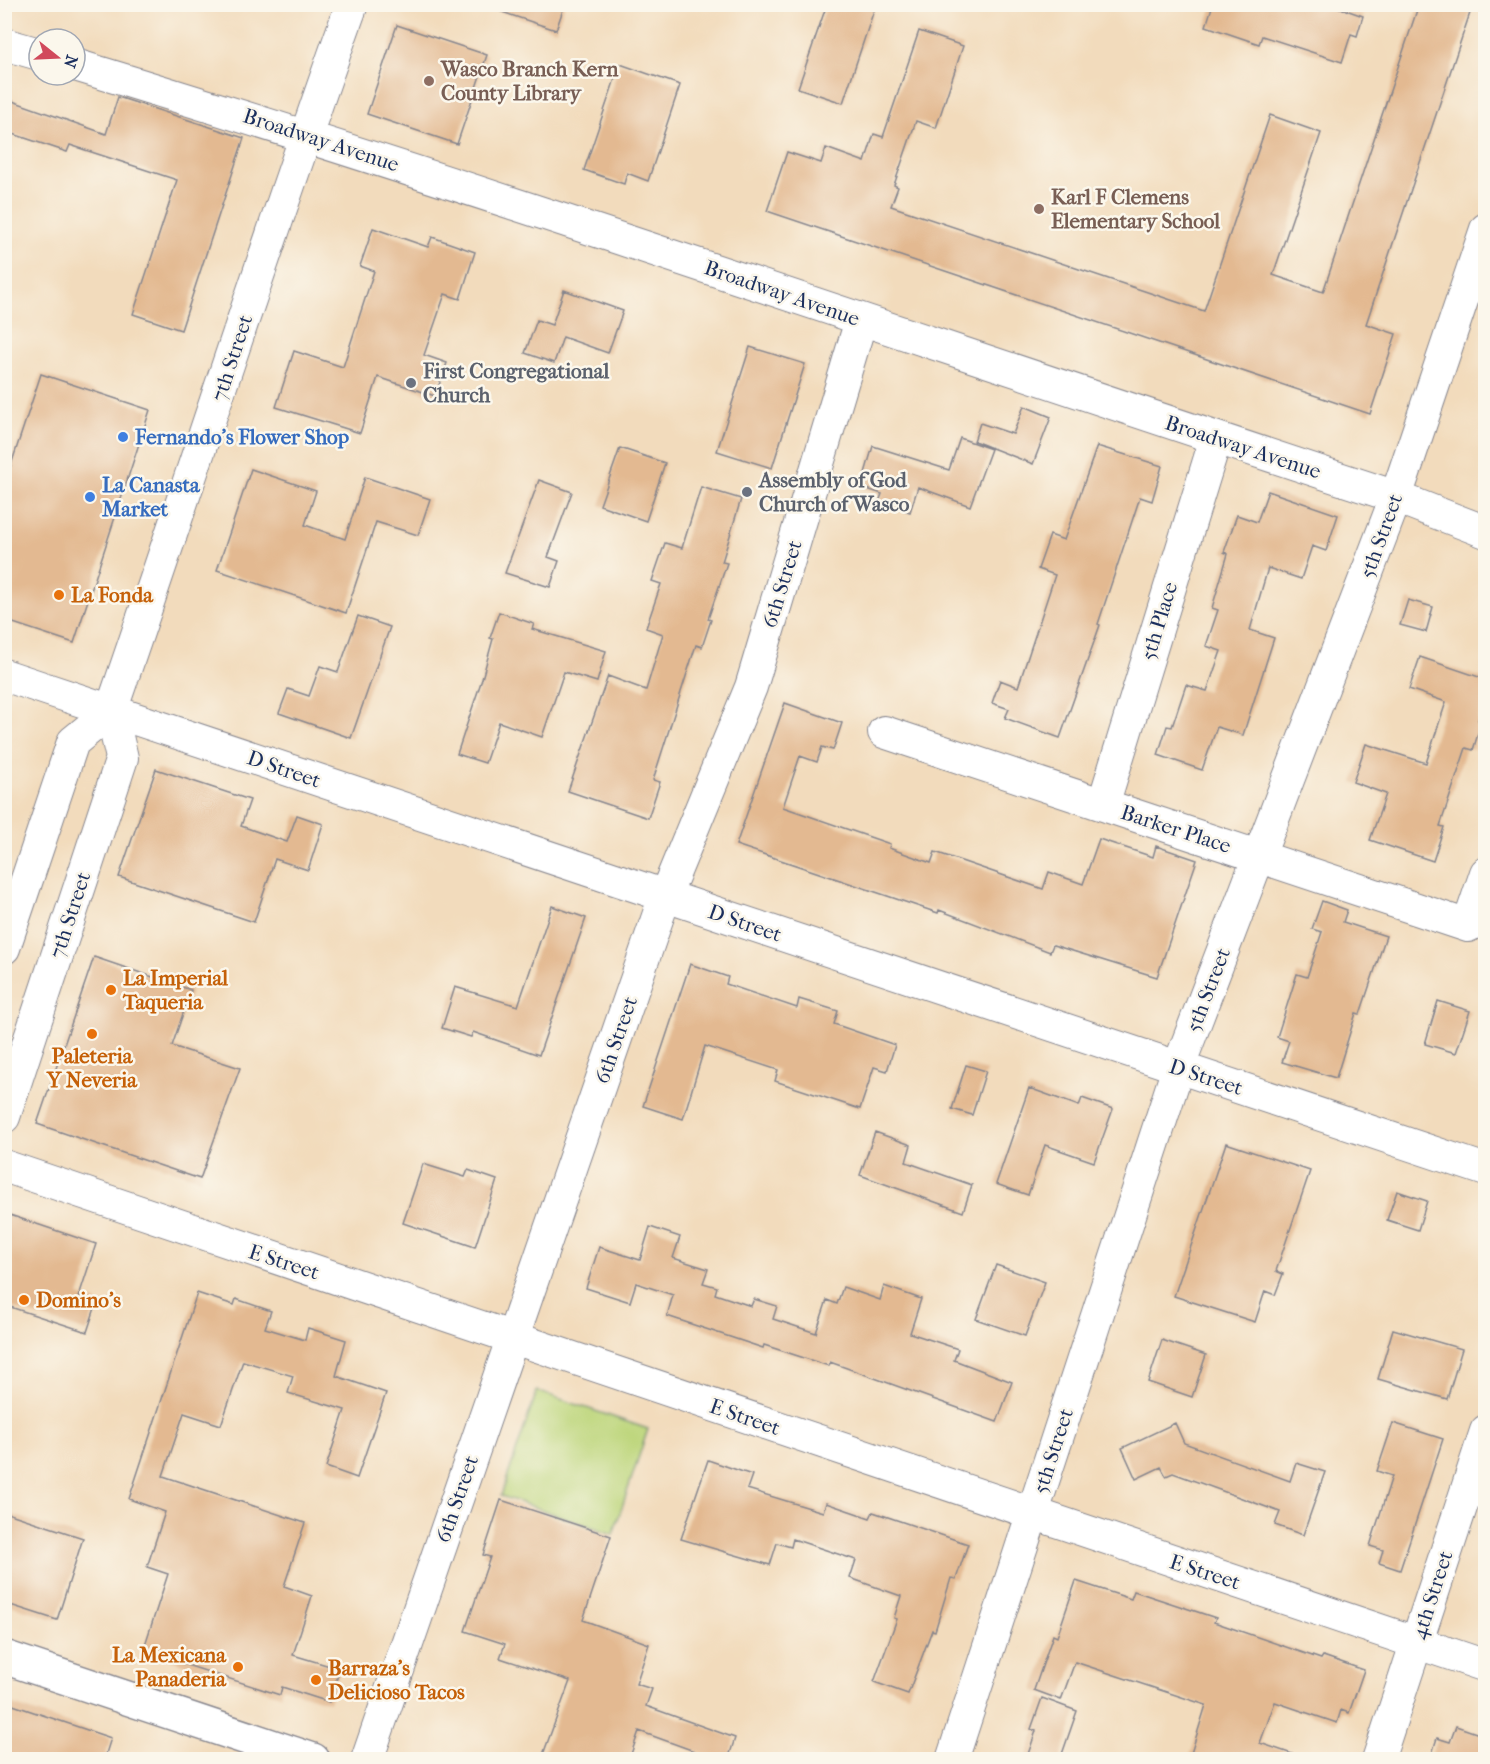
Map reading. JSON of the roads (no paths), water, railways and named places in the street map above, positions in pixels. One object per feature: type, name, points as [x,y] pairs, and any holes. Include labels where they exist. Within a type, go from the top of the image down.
[{"type":"main road","points":[[4,1657],[313,1760]]},
{"type":"street","name":"7th Street","points":[[4,1118],[122,758],[111,711],[214,412],[305,134],[352,4]]},
{"type":"street","points":[[4,44],[27,51]]},
{"type":"street","name":"Broadway Avenue","points":[[87,69],[305,134],[1396,497],[1485,532]]},
{"type":"street","name":"5th Street","points":[[952,1760],[1178,1068],[1396,497],[1485,229]]},
{"type":"street","name":"6th Street","points":[[367,1760],[665,896],[751,687],[861,320]]},
{"type":"street","name":"5th Place","points":[[1103,805],[1216,438]]},
{"type":"street","name":"D Street","points":[[4,675],[1485,1170]]},
{"type":"street","points":[[4,948],[73,742],[111,711]]},
{"type":"street","name":"Barker Place","points":[[884,732],[1468,926],[1485,873]]},
{"type":"street","name":"E Street","points":[[4,1166],[1485,1666]]},
{"type":"street","name":"4th Street","points":[[1378,1760],[1485,1431]]},
{"type":"place","name":"Wasco Branch Kern County Library","points":[[429,81]]},
{"type":"place","name":"Karl F Clemens Elementary School","points":[[1039,209]]},
{"type":"place","name":"First Congregational Church","points":[[411,383]]},
{"type":"place","name":"Fernando's Flower Shop","points":[[123,437]]},
{"type":"place","name":"Assembly of God Church of Wasco","points":[[747,492]]},
{"type":"place","name":"La Canasta Market","points":[[90,497]]},
{"type":"place","name":"La Fonda","points":[[59,595]]},
{"type":"place","name":"La Imperial Taqueria","points":[[111,990]]},
{"type":"place","name":"Paleteria Y Neveria","points":[[92,1034]]},
{"type":"place","name":"Domino's","points":[[24,1300]]},
{"type":"place","name":"La Mexicana Panaderia","points":[[238,1667]]},
{"type":"place","name":"Barraza's Delicioso Tacos","points":[[316,1680]]}]
